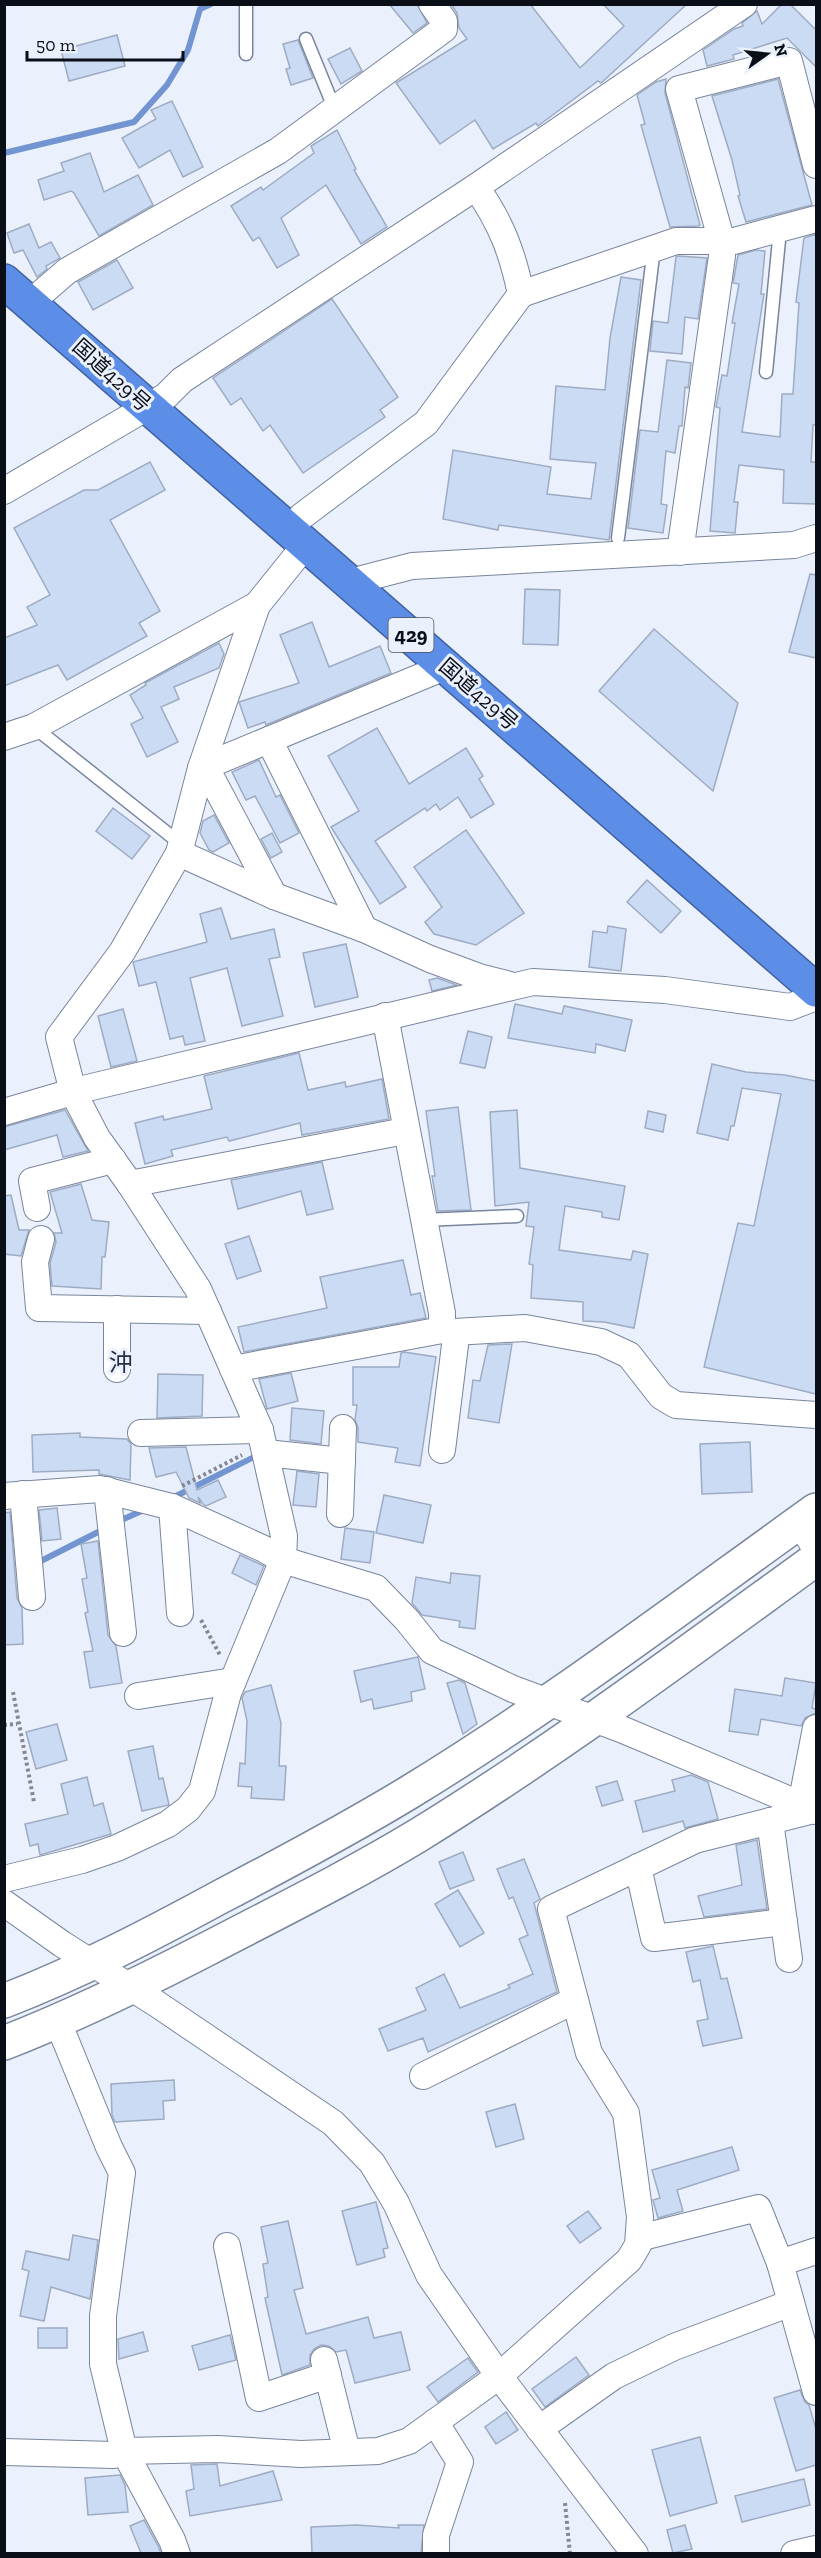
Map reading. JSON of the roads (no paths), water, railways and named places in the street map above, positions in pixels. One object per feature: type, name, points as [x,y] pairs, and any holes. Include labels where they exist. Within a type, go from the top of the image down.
[{"type":"highway","name":"国道429号","points":[[13,292],[298,536],[816,990]]},
{"type":"street","points":[[13,292],[67,271],[278,151],[444,29],[444,21],[432,4]]},
{"type":"street","points":[[4,491],[166,396],[182,380],[476,187],[744,4]]},
{"type":"street","points":[[670,55],[722,242],[722,256],[681,546]]},
{"type":"street","points":[[680,89],[789,61],[809,100],[816,165]]},
{"type":"street","points":[[476,187],[496,216],[513,255],[521,294]]},
{"type":"street","points":[[4,1879],[82,1860],[117,1848],[168,1824],[188,1809],[202,1791],[233,1681],[283,1560],[284,1536],[263,1442],[240,1367],[137,1182],[113,1161],[97,1138],[59,1037],[122,951],[180,849],[203,767],[257,605],[298,536],[302,516],[426,423],[521,294],[676,241],[734,242],[816,219]]},
{"type":"street","points":[[350,582],[412,566],[681,546],[809,544]]},
{"type":"street","points":[[4,737],[34,727],[257,605]]},
{"type":"street","points":[[203,767],[447,666]]},
{"type":"street","points":[[269,740],[364,929]]},
{"type":"street","points":[[203,767],[274,896]]},
{"type":"street","points":[[180,849],[274,896],[364,929],[430,959],[479,977],[516,986]]},
{"type":"street","points":[[4,1112],[79,1090],[533,982],[665,990],[789,1007],[816,997]]},
{"type":"street","points":[[385,1016],[405,1131],[442,1313],[455,1345],[442,1450]]},
{"type":"street","points":[[137,1182],[405,1131]]},
{"type":"street","points":[[37,1208],[32,1181],[113,1161]]},
{"type":"street","points":[[41,1239],[35,1262],[39,1308],[208,1311]]},
{"type":"street","points":[[117,1309],[117,1369]]},
{"type":"street","points":[[240,1367],[448,1331],[525,1328],[601,1342],[629,1355],[661,1396],[676,1405],[816,1415]]},
{"type":"street","points":[[340,1514],[343,1428]]},
{"type":"street","points":[[141,1433],[263,1442],[342,1461]]},
{"type":"street","points":[[107,1490],[123,1633]]},
{"type":"street","points":[[32,1597],[29,1566],[14,1495],[107,1490],[161,1504],[264,1549],[283,1560],[376,1588],[407,1620],[432,1651],[513,1689],[595,1719],[810,1809]]},
{"type":"street","points":[[161,1504],[180,1613]]},
{"type":"street","points":[[4,2001],[91,1963],[312,1848],[409,1792],[547,1702],[808,1516],[816,1550]]},
{"type":"street","points":[[4,2043],[58,2022],[130,1988],[338,1882],[418,1835],[595,1719],[816,1559]]},
{"type":"street","points":[[138,1696],[233,1681]]},
{"type":"street","points":[[810,1809],[816,1728]]},
{"type":"street","points":[[4,2452],[114,2455],[124,2451],[218,2449],[271,2454],[378,2451],[409,2440],[498,2376],[629,2260],[638,2245],[639,2238],[640,2217],[626,2113],[590,2053],[551,1909],[695,1840],[810,1809]]},
{"type":"street","points":[[770,1821],[789,1959]]},
{"type":"street","points":[[638,1867],[654,1938],[784,1922]]},
{"type":"street","points":[[4,1903],[333,2123],[355,2144],[372,2163],[396,2203],[429,2274],[498,2376],[635,2553]]},
{"type":"street","points":[[423,2076],[575,2000]]},
{"type":"street","points":[[58,2022],[109,2147],[122,2173],[103,2316],[103,2364],[124,2451],[177,2553]]},
{"type":"street","points":[[639,2238],[758,2208],[780,2263],[816,2392]]},
{"type":"street","points":[[228,2246],[259,2398],[326,2367],[346,2452]]},
{"type":"street","points":[[780,2263],[816,2252]]},
{"type":"street","points":[[539,2429],[614,2376],[674,2347],[791,2303]]},
{"type":"street","points":[[435,2422],[460,2462],[436,2535],[436,2553]]},
{"type":"street","points":[[794,2553],[816,2548]]},
{"type":"lane","points":[[246,4],[246,54]]},
{"type":"lane","points":[[306,39],[335,111]]},
{"type":"lane","points":[[766,372],[780,230]]},
{"type":"lane","points":[[618,538],[654,248]]},
{"type":"lane","points":[[34,727],[180,849]]},
{"type":"lane","points":[[423,1220],[517,1216]]},
{"type":"waterway","points":[[4,153],[134,122],[167,85],[188,50],[200,9],[211,4]]},
{"type":"waterway","points":[[172,1498],[260,1454]]},
{"type":"waterway","points":[[117,1522],[146,1509]]},
{"type":"waterway","points":[[35,1564],[106,1528]]},
{"type":"district","name":"沖","points":[[121,1362]]}]
